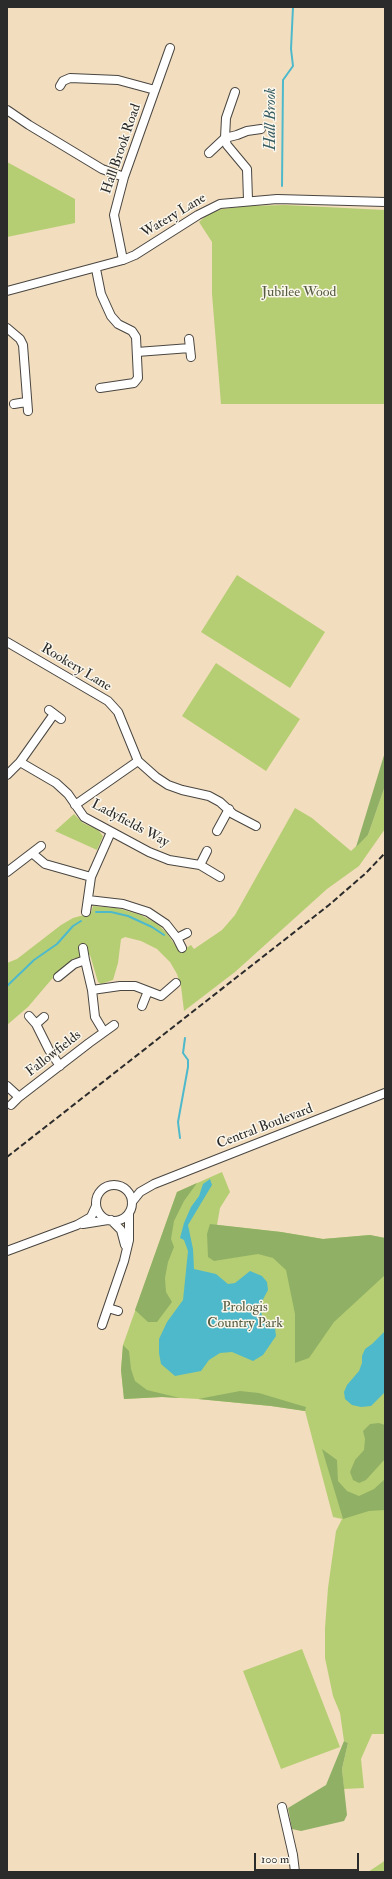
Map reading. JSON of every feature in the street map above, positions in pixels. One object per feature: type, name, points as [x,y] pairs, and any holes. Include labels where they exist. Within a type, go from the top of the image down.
[{"type":"street","name":"Hall Brook Road","points":[[123,260],[114,215],[124,177],[170,48]]},
{"type":"street","points":[[60,86],[63,81],[70,78],[118,80],[155,90]]},
{"type":"street","points":[[235,92],[226,118],[225,138],[227,145],[247,169],[248,200]]},
{"type":"street","points":[[7,110],[102,169],[124,177]]},
{"type":"street","points":[[210,153],[225,138],[247,131],[261,129]]},
{"type":"street","name":"Watery Lane","points":[[7,291],[96,269],[123,260],[214,206],[225,202],[276,199],[385,202]]},
{"type":"street","points":[[96,269],[101,294],[106,307],[118,324],[135,334],[138,378],[136,382],[100,388]]},
{"type":"street","points":[[7,328],[20,339],[23,345],[26,402],[28,411]]},
{"type":"street","points":[[189,339],[191,357]]},
{"type":"street","points":[[137,352],[190,348]]},
{"type":"street","points":[[14,404],[26,402]]},
{"type":"street","name":"Rookery Lane","points":[[7,642],[108,701],[118,712],[138,761],[156,777],[168,785],[209,796],[234,814],[256,826]]},
{"type":"street","points":[[7,776],[20,762],[55,714]]},
{"type":"street","points":[[74,804],[138,761]]},
{"type":"street","name":"Ladyfields Way","points":[[20,762],[56,783],[68,794],[84,817],[155,855],[169,860],[200,865],[220,877]]},
{"type":"street","points":[[217,831],[229,809]]},
{"type":"street","points":[[86,911],[91,877],[111,832]]},
{"type":"street","points":[[7,872],[41,846]]},
{"type":"street","points":[[200,865],[207,851]]},
{"type":"street","points":[[32,854],[45,864],[91,877]]},
{"type":"street","points":[[88,900],[123,904],[148,912],[166,924],[177,938],[182,948]]},
{"type":"street","points":[[177,938],[187,933]]},
{"type":"street","name":"Fallowfields","points":[[83,948],[92,990],[95,1017],[104,1032]]},
{"type":"street","points":[[58,977],[74,964],[86,960]]},
{"type":"street","points":[[92,990],[120,986],[135,986],[161,996],[176,984]]},
{"type":"street","points":[[142,1006],[148,991]]},
{"type":"street","points":[[29,1016],[36,1024],[49,1050],[60,1066]]},
{"type":"street","points":[[36,1024],[44,1017]]},
{"type":"street","name":"Fallowfields","points":[[11,1106],[19,1097],[114,1025]]},
{"type":"street","points":[[7,1086],[19,1097]]},
{"type":"street","name":"Central Boulevard","points":[[132,1202],[140,1192],[154,1184],[385,1093]]},
{"type":"street","name":"Central Boulevard","points":[[124,1188],[154,1184]]},
{"type":"street","points":[[77,1225],[93,1215],[98,1195],[103,1189],[114,1185],[124,1188],[129,1193],[132,1202],[129,1213],[129,1240],[102,1325]]},
{"type":"street","points":[[96,1206],[102,1216],[121,1230],[126,1252]]},
{"type":"street","points":[[7,1251],[77,1225],[122,1219],[129,1213]]},
{"type":"street","points":[[108,1308],[118,1311]]},
{"type":"street","points":[[282,1807],[293,1855],[295,1872]]},
{"type":"green space","points":[[7,162],[75,199],[75,223],[7,237]]},
{"type":"green space","name":"Jubilee Wood","points":[[285,205],[385,210],[385,404],[221,404],[212,294],[212,242],[199,222],[207,215],[222,209],[248,206]]},
{"type":"green space","points":[[237,575],[325,632],[290,688],[201,632]]},
{"type":"green space","points":[[216,663],[300,719],[266,771],[182,716]]},
{"type":"green space","points":[[385,752],[385,786],[368,835],[356,847]]},
{"type":"green space","points":[[385,786],[385,829],[359,866],[327,889],[235,972],[184,1011],[181,986],[177,974],[170,962],[157,949],[141,941],[125,937],[121,939],[118,963],[113,980],[101,984],[98,982],[90,955],[72,959],[51,980],[28,1007],[7,1025],[7,963],[17,959],[61,925],[73,918],[91,913],[93,906],[117,908],[141,915],[156,923],[166,932],[180,952],[191,945],[194,949],[222,930],[235,915],[295,808],[312,818],[351,851],[368,835]]},
{"type":"green space","points":[[74,814],[83,823],[98,830],[103,836],[97,850],[55,831]]},
{"type":"green space","name":"Prologis Country Park","points":[[222,1172],[230,1192],[220,1208],[217,1225],[281,1232],[323,1239],[370,1235],[385,1238],[385,1734],[372,1734],[361,1759],[364,1788],[344,1789],[342,1769],[348,1743],[344,1741],[340,1713],[333,1696],[325,1658],[325,1628],[328,1588],[336,1531],[342,1519],[333,1517],[305,1411],[198,1399],[162,1397],[124,1399],[121,1370],[123,1345],[177,1192]]},
{"type":"green space","points":[[197,1183],[184,1201],[174,1221],[171,1239],[174,1247],[168,1262],[165,1278],[166,1292],[172,1302],[157,1322],[148,1322],[135,1310],[177,1192]]},
{"type":"green space","points":[[210,1224],[281,1232],[323,1239],[370,1235],[385,1238],[385,1275],[334,1322],[309,1358],[295,1363],[295,1314],[286,1270],[273,1258],[258,1254],[214,1261],[208,1257],[207,1234]]},
{"type":"green space","points":[[123,1345],[129,1351],[131,1369],[135,1381],[147,1390],[180,1398],[162,1397],[124,1399],[121,1370]]},
{"type":"green space","points":[[240,1391],[259,1393],[306,1407],[305,1411],[198,1399]]},
{"type":"green space","points":[[379,1423],[385,1425],[385,1459],[366,1480],[359,1483],[353,1480],[350,1472],[355,1460],[364,1450],[365,1439],[363,1431],[370,1424]]},
{"type":"green space","points":[[322,1449],[337,1460],[338,1481],[347,1491],[359,1496],[374,1489],[385,1479],[385,1510],[369,1511],[343,1519]]},
{"type":"green space","points":[[302,1649],[340,1747],[281,1769],[243,1671]]},
{"type":"green space","points":[[344,1741],[348,1743],[342,1769],[347,1815],[344,1821],[301,1831],[292,1829],[288,1808],[326,1785]]},
{"type":"green space","points":[[385,1859],[385,1872],[368,1872],[383,1862]]},
{"type":"water","points":[[210,1179],[212,1185],[188,1225],[193,1249],[194,1269],[216,1274],[228,1284],[235,1283],[250,1271],[262,1276],[267,1282],[268,1290],[260,1305],[262,1316],[275,1328],[276,1336],[263,1355],[253,1361],[232,1352],[220,1353],[209,1360],[201,1371],[175,1376],[161,1364],[159,1339],[167,1322],[183,1300],[188,1251],[184,1240],[180,1238],[184,1223],[191,1207],[199,1196],[203,1184]]},
{"type":"water","points":[[385,1331],[385,1392],[371,1406],[361,1407],[352,1405],[345,1399],[344,1392],[347,1385],[359,1371],[365,1349]]},
{"type":"waterway","name":"Hall Brook","points":[[282,186],[283,80],[293,66],[291,49],[293,7]]},
{"type":"waterway","points":[[96,912],[111,912],[128,916],[152,927],[164,935]]},
{"type":"waterway","points":[[7,986],[34,960],[57,944],[73,926],[81,921]]},
{"type":"waterway","points":[[180,1138],[178,1122],[188,1067],[188,1060],[183,1053],[185,1038]]},
{"type":"railway","points":[[7,1157],[329,905],[366,873],[385,853]]}]
